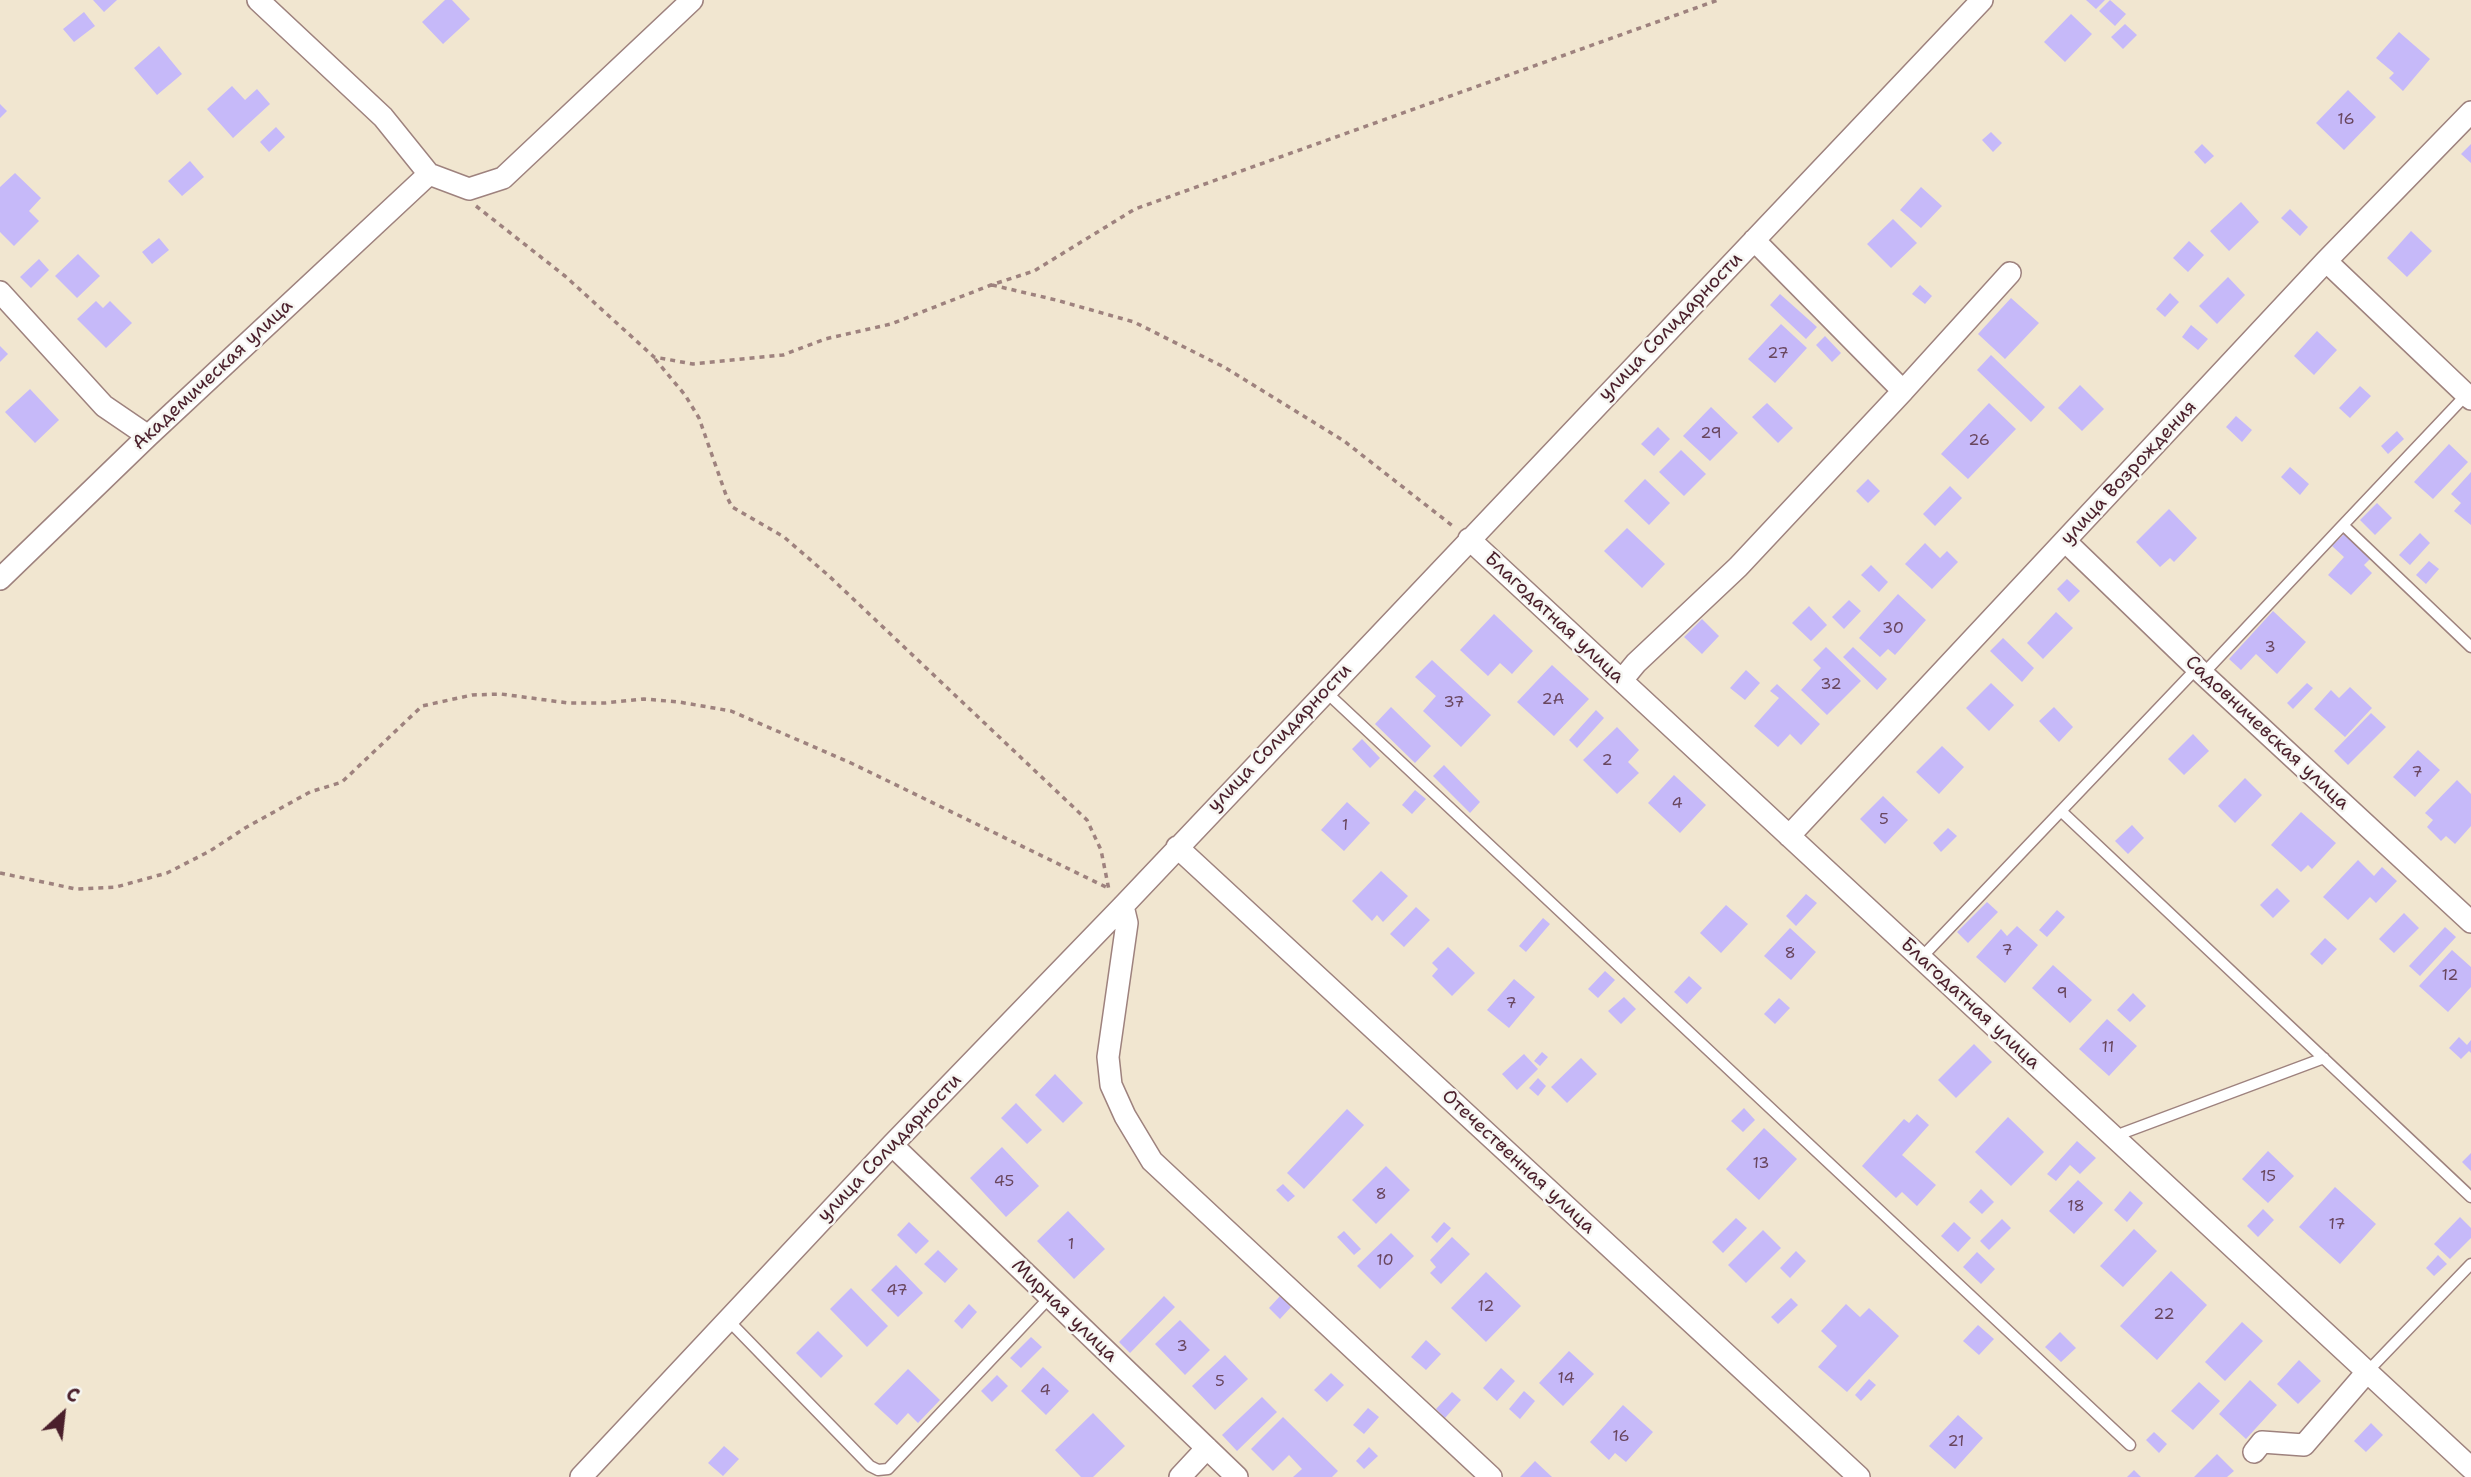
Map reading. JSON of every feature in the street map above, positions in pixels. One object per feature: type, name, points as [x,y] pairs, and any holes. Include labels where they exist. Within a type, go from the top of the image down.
[{"type":"street","points":[[258,0],[383,117],[429,174],[469,189],[503,178],[692,0]]},
{"type":"street","name":"улица Солидарности","points":[[580,1477],[892,1145],[1123,906],[1982,0]]},
{"type":"street","name":"улица Возрождения","points":[[1789,836],[2326,261],[2471,112]]},
{"type":"street","name":"Академическая улица","points":[[0,579],[148,436],[429,174]]},
{"type":"street","points":[[1754,240],[1903,391]]},
{"type":"street","points":[[2326,261],[2469,397]]},
{"type":"street","points":[[1622,680],[1636,663],[1738,567],[2010,273]]},
{"type":"street","points":[[0,292],[104,406],[148,436]]},
{"type":"street","name":"Благодатная улица","points":[[1469,539],[2471,1468]]},
{"type":"street","name":"Садовничевская улица","points":[[2065,541],[2200,671],[2471,922]]},
{"type":"street","name":"Отечественная улица","points":[[1177,847],[1859,1477]]},
{"type":"street","points":[[1123,906],[1127,923],[1108,1057],[1111,1085],[1152,1161],[1491,1477]]},
{"type":"street","name":"Мирная улица","points":[[892,1145],[1237,1477]]},
{"type":"street","points":[[2254,1452],[2262,1442],[2304,1445],[2367,1372]]},
{"type":"street","points":[[1180,1477],[1207,1448]]},
{"type":"lane","points":[[1921,958],[2061,811],[2469,397]]},
{"type":"lane","points":[[2343,525],[2471,646]]},
{"type":"lane","points":[[1325,691],[2130,1445]]},
{"type":"lane","points":[[2061,811],[2471,1197]]},
{"type":"lane","points":[[2116,1139],[2123,1133],[2324,1058]]},
{"type":"lane","points":[[2367,1372],[2471,1264]]},
{"type":"lane","points":[[728,1320],[870,1465],[878,1470],[888,1469],[1050,1297]]},
{"type":"path","points":[[654,357],[692,364],[783,355],[825,339],[891,324],[1034,271],[1135,209],[1718,0]]},
{"type":"path","points":[[469,189],[473,204],[565,276],[654,357],[685,395],[699,418],[732,507],[784,537],[829,576],[1087,820],[1101,850],[1108,888]]},
{"type":"path","points":[[991,285],[1134,322],[1224,367],[1345,440],[1469,539]]},
{"type":"path","points":[[0,873],[76,889],[116,887],[167,873],[310,792],[342,782],[422,706],[472,695],[501,694],[568,703],[605,704],[645,699],[731,711],[851,763],[1108,888],[1123,906]]},
{"type":"building","points":[[93,0],[117,0],[104,12]]},
{"type":"building","points":[[445,0],[452,0],[470,19],[443,44],[422,22]]},
{"type":"building","points":[[2086,0],[2105,0],[2096,9]]},
{"type":"building","points":[[2110,0],[2126,14],[2115,26],[2099,11]]},
{"type":"building","points":[[84,12],[95,26],[74,42],[63,29]]},
{"type":"building","points":[[2071,14],[2092,34],[2065,62],[2044,42]]},
{"type":"building","points":[[2125,24],[2137,35],[2123,49],[2111,37]]},
{"type":"building","points":[[2399,32],[2430,59],[2403,91],[2389,78],[2394,73],[2376,58]]},
{"type":"building","points":[[159,46],[182,74],[157,95],[134,68]]},
{"type":"building","points":[[232,86],[245,100],[257,89],[270,104],[233,138],[207,109]]},
{"type":"building","points":[[2348,90],[2376,117],[2344,150],[2316,123]]},
{"type":"building","points":[[0,104],[7,111],[0,118]]},
{"type":"building","points":[[276,127],[285,137],[269,152],[260,142]]},
{"type":"building","points":[[1991,132],[2002,143],[1993,152],[1982,140]]},
{"type":"building","points":[[2202,144],[2214,156],[2205,164],[2194,152]]},
{"type":"building","points":[[2471,144],[2471,163],[2461,154]]},
{"type":"building","points":[[190,161],[204,177],[182,196],[168,181]]},
{"type":"building","points":[[15,173],[41,198],[29,211],[39,221],[14,246],[0,232],[0,187]]},
{"type":"building","points":[[1921,187],[1942,206],[1921,228],[1900,210]]},
{"type":"building","points":[[2241,202],[2259,222],[2229,251],[2210,231]]},
{"type":"building","points":[[2290,209],[2308,227],[2300,236],[2281,218]]},
{"type":"building","points":[[1893,219],[1917,243],[1891,268],[1867,244]]},
{"type":"building","points":[[2411,231],[2432,251],[2407,277],[2387,258]]},
{"type":"building","points":[[159,238],[169,250],[152,264],[142,252]]},
{"type":"building","points":[[2189,241],[2204,255],[2188,272],[2173,258]]},
{"type":"building","points":[[78,254],[100,276],[77,298],[55,276]]},
{"type":"building","points":[[39,259],[49,270],[31,288],[20,277]]},
{"type":"building","points":[[2228,277],[2245,295],[2217,324],[2199,306]]},
{"type":"building","points":[[1920,285],[1932,296],[1925,304],[1912,294]]},
{"type":"building","points":[[2170,293],[2179,302],[2165,317],[2156,309]]},
{"type":"building","points":[[1780,294],[1817,327],[1806,339],[1770,305]]},
{"type":"building","points":[[2011,298],[2039,323],[2005,359],[1978,334]]},
{"type":"building","points":[[96,301],[103,308],[110,301],[132,323],[106,348],[77,319]]},
{"type":"building","points":[[1781,324],[1807,348],[1775,383],[1748,359]]},
{"type":"building","points":[[2191,325],[2208,339],[2198,350],[2182,337]]},
{"type":"building","points":[[2317,331],[2337,350],[2314,375],[2294,356]]},
{"type":"building","points":[[1825,336],[1841,353],[1832,362],[1816,345]]},
{"type":"building","points":[[0,346],[8,354],[0,362]]},
{"type":"building","points":[[1991,355],[2045,407],[2031,422],[1977,370]]},
{"type":"building","points":[[2080,385],[2104,409],[2082,431],[2058,408]]},
{"type":"building","points":[[2360,386],[2371,396],[2350,418],[2339,408]]},
{"type":"building","points":[[30,389],[59,420],[35,443],[5,412]]},
{"type":"building","points":[[1767,403],[1793,428],[1778,443],[1752,417]]},
{"type":"building","points":[[1989,403],[2016,429],[1968,479],[1941,454]]},
{"type":"building","points":[[1711,407],[1738,433],[1710,461],[1683,436]]},
{"type":"building","points":[[2236,416],[2252,430],[2242,442],[2226,427]]},
{"type":"building","points":[[1658,427],[1670,439],[1654,456],[1641,444]]},
{"type":"building","points":[[2397,431],[2404,439],[2388,454],[2381,446]]},
{"type":"building","points":[[2449,444],[2468,462],[2433,499],[2414,482]]},
{"type":"building","points":[[1681,450],[1706,474],[1684,496],[1659,472]]},
{"type":"building","points":[[2290,467],[2309,484],[2300,495],[2281,477]]},
{"type":"building","points":[[2471,472],[2471,525],[2454,511],[2461,503],[2451,494]]},
{"type":"building","points":[[1645,479],[1670,503],[1649,525],[1624,501]]},
{"type":"building","points":[[1868,479],[1880,491],[1868,503],[1856,491]]},
{"type":"building","points":[[1950,486],[1962,498],[1935,526],[1923,514]]},
{"type":"building","points":[[2377,503],[2392,518],[2375,535],[2360,520]]},
{"type":"building","points":[[2169,509],[2197,538],[2174,562],[2170,558],[2160,567],[2136,542]]},
{"type":"building","points":[[1627,528],[1665,564],[1642,588],[1604,551]]},
{"type":"building","points":[[2420,533],[2430,543],[2410,565],[2399,555]]},
{"type":"building","points":[[2344,534],[2371,558],[2364,565],[2372,573],[2351,595],[2328,575],[2344,557],[2332,546]]},
{"type":"building","points":[[1925,543],[1940,558],[1947,551],[1958,562],[1932,589],[1905,564]]},
{"type":"building","points":[[2429,561],[2439,569],[2426,584],[2416,575]]},
{"type":"building","points":[[1871,565],[1888,582],[1879,592],[1861,575]]},
{"type":"building","points":[[2067,579],[2080,591],[2069,602],[2057,589]]},
{"type":"building","points":[[1898,594],[1926,620],[1895,655],[1888,649],[1880,657],[1859,638]]},
{"type":"building","points":[[1849,600],[1861,611],[1844,629],[1832,617]]},
{"type":"building","points":[[1809,606],[1827,625],[1811,641],[1792,623]]},
{"type":"building","points":[[2273,611],[2306,642],[2277,674],[2256,654],[2241,670],[2229,659]]},
{"type":"building","points":[[2056,612],[2073,628],[2043,659],[2027,643]]},
{"type":"building","points":[[1494,614],[1533,651],[1512,674],[1500,663],[1488,676],[1460,650]]},
{"type":"building","points":[[1702,619],[1719,636],[1702,654],[1684,637]]},
{"type":"building","points":[[2003,638],[2034,668],[2022,682],[1990,651]]},
{"type":"building","points":[[1826,647],[1861,681],[1827,715],[1801,690],[1821,668],[1813,660]]},
{"type":"building","points":[[1853,647],[1887,679],[1877,690],[1843,657]]},
{"type":"building","points":[[1432,660],[1491,715],[1461,747],[1423,711],[1436,696],[1415,677]]},
{"type":"building","points":[[1552,665],[1589,699],[1554,736],[1517,702]]},
{"type":"building","points":[[1746,670],[1760,683],[1745,700],[1730,688]]},
{"type":"building","points":[[1991,683],[2014,705],[1989,731],[1966,708]]},
{"type":"building","points":[[2307,683],[2313,688],[2293,709],[2287,703]]},
{"type":"building","points":[[1777,684],[1820,724],[1801,745],[1790,734],[1778,747],[1754,726],[1779,698],[1770,691]]},
{"type":"building","points":[[2350,687],[2372,708],[2345,737],[2314,709],[2331,690],[2339,698]]},
{"type":"building","points":[[1391,707],[1431,746],[1415,763],[1375,724]]},
{"type":"building","points":[[2054,707],[2073,727],[2059,742],[2039,721]]},
{"type":"building","points":[[1596,710],[1604,718],[1577,748],[1569,740]]},
{"type":"building","points":[[2371,713],[2386,727],[2348,765],[2334,751]]},
{"type":"building","points":[[1617,727],[1639,750],[1628,762],[1639,773],[1617,794],[1583,760]]},
{"type":"building","points":[[2193,734],[2209,751],[2184,775],[2168,759]]},
{"type":"building","points":[[1362,739],[1380,758],[1370,768],[1352,749]]},
{"type":"building","points":[[1942,746],[1964,767],[1939,794],[1916,772]]},
{"type":"building","points":[[2418,750],[2440,770],[2415,797],[2393,777]]},
{"type":"building","points":[[1444,765],[1480,802],[1470,813],[1433,776]]},
{"type":"building","points":[[1674,775],[1706,805],[1680,833],[1648,803]]},
{"type":"building","points":[[2245,778],[2262,795],[2235,823],[2218,806]]},
{"type":"building","points":[[2457,780],[2471,794],[2471,826],[2455,844],[2446,836],[2441,841],[2427,827],[2433,820],[2425,813]]},
{"type":"building","points":[[1415,790],[1426,799],[1412,814],[1402,805]]},
{"type":"building","points":[[1883,796],[1908,820],[1885,844],[1860,819]]},
{"type":"building","points":[[1347,802],[1370,823],[1344,851],[1321,830]]},
{"type":"building","points":[[2301,812],[2336,843],[2312,869],[2308,865],[2301,872],[2271,845]]},
{"type":"building","points":[[2132,825],[2144,838],[2128,854],[2115,841]]},
{"type":"building","points":[[1948,828],[1957,836],[1941,852],[1933,843]]},
{"type":"building","points":[[2358,860],[2374,876],[2382,867],[2397,881],[2376,903],[2370,897],[2348,920],[2323,897]]},
{"type":"building","points":[[1381,871],[1408,896],[1383,922],[1377,915],[1372,921],[1352,901]]},
{"type":"building","points":[[2277,888],[2290,901],[2273,918],[2260,905]]},
{"type":"building","points":[[1806,894],[1817,903],[1796,926],[1786,916]]},
{"type":"building","points":[[1987,902],[1998,912],[1968,943],[1957,932]]},
{"type":"building","points":[[1726,905],[1748,924],[1721,953],[1700,933]]},
{"type":"building","points":[[1416,907],[1430,920],[1404,947],[1390,934]]},
{"type":"building","points":[[2057,910],[2065,917],[2047,937],[2039,930]]},
{"type":"building","points":[[2404,913],[2419,928],[2394,953],[2379,939]]},
{"type":"building","points":[[1543,918],[1550,924],[1526,952],[1519,946]]},
{"type":"building","points":[[2017,926],[2038,945],[2005,983],[1976,957],[2001,929],[2007,936]]},
{"type":"building","points":[[2445,927],[2456,937],[2420,976],[2409,966]]},
{"type":"building","points":[[1790,928],[1816,952],[1791,980],[1764,956]]},
{"type":"building","points":[[2325,938],[2337,949],[2322,965],[2310,954]]},
{"type":"building","points":[[1448,947],[1475,973],[1452,996],[1432,976],[1438,969],[1432,963]]},
{"type":"building","points":[[2452,950],[2471,967],[2471,987],[2448,1012],[2419,986]]},
{"type":"building","points":[[2053,965],[2092,1000],[2070,1023],[2032,988]]},
{"type":"building","points":[[1605,971],[1615,980],[1598,998],[1588,989]]},
{"type":"building","points":[[1689,976],[1702,988],[1687,1004],[1674,992]]},
{"type":"building","points":[[1514,979],[1535,997],[1509,1028],[1487,1010]]},
{"type":"building","points":[[2133,993],[2146,1006],[2130,1022],[2117,1010]]},
{"type":"building","points":[[1624,997],[1636,1009],[1621,1024],[1608,1011]]},
{"type":"building","points":[[1779,998],[1790,1008],[1775,1024],[1764,1014]]},
{"type":"building","points":[[2107,1019],[2137,1046],[2109,1076],[2079,1049]]},
{"type":"building","points":[[2459,1037],[2467,1045],[2471,1040],[2471,1053],[2469,1051],[2461,1059],[2449,1048]]},
{"type":"building","points":[[1974,1044],[1992,1062],[1956,1098],[1938,1080]]},
{"type":"building","points":[[1542,1052],[1548,1057],[1540,1066],[1534,1061]]},
{"type":"building","points":[[1524,1054],[1538,1069],[1517,1090],[1502,1074]]},
{"type":"building","points":[[1581,1058],[1597,1074],[1567,1103],[1551,1087]]},
{"type":"building","points":[[1055,1074],[1083,1103],[1063,1123],[1035,1095]]},
{"type":"building","points":[[1538,1078],[1546,1086],[1538,1096],[1529,1088]]},
{"type":"building","points":[[1016,1103],[1042,1130],[1027,1144],[1001,1118]]},
{"type":"building","points":[[1744,1108],[1755,1120],[1743,1132],[1731,1121]]},
{"type":"building","points":[[1347,1109],[1364,1125],[1304,1189],[1287,1173]]},
{"type":"building","points":[[1917,1114],[1929,1125],[1902,1155],[1936,1185],[1917,1206],[1902,1192],[1896,1198],[1862,1166],[1904,1119],[1909,1123]]},
{"type":"building","points":[[2008,1117],[2044,1152],[2011,1186],[1975,1152]]},
{"type":"building","points":[[1764,1128],[1797,1159],[1759,1200],[1726,1169]]},
{"type":"building","points":[[2077,1141],[2096,1158],[2080,1174],[2070,1165],[2056,1181],[2047,1174]]},
{"type":"building","points":[[1002,1147],[1039,1186],[1006,1217],[970,1178]]},
{"type":"building","points":[[2268,1151],[2294,1176],[2268,1203],[2242,1179]]},
{"type":"building","points":[[2471,1153],[2471,1171],[2462,1162]]},
{"type":"building","points":[[1386,1166],[1410,1190],[1376,1224],[1352,1200]]},
{"type":"building","points":[[2078,1180],[2103,1203],[2074,1234],[2049,1211]]},
{"type":"building","points":[[1283,1184],[1295,1196],[1288,1202],[1276,1190]]},
{"type":"building","points":[[2335,1187],[2376,1224],[2340,1264],[2299,1227]]},
{"type":"building","points":[[1981,1189],[1994,1202],[1982,1214],[1969,1202]]},
{"type":"building","points":[[2130,1191],[2143,1203],[2127,1222],[2114,1210]]},
{"type":"building","points":[[2263,1209],[2274,1220],[2258,1237],[2247,1226]]},
{"type":"building","points":[[1068,1211],[1105,1249],[1074,1279],[1037,1241]]},
{"type":"building","points":[[2460,1217],[2471,1228],[2471,1238],[2450,1259],[2434,1244]]},
{"type":"building","points":[[1736,1218],[1747,1228],[1723,1253],[1712,1242]]},
{"type":"building","points":[[2002,1219],[2011,1228],[1989,1250],[1980,1241]]},
{"type":"building","points":[[909,1222],[929,1241],[916,1254],[897,1235]]},
{"type":"building","points":[[1444,1222],[1451,1228],[1437,1243],[1431,1237]]},
{"type":"building","points":[[1954,1222],[1971,1238],[1958,1252],[1941,1236]]},
{"type":"building","points":[[2134,1229],[2157,1251],[2123,1287],[2100,1266]]},
{"type":"building","points":[[1763,1230],[1781,1248],[1746,1283],[1728,1265]]},
{"type":"building","points":[[1344,1231],[1361,1249],[1354,1255],[1337,1237]]},
{"type":"building","points":[[1391,1233],[1414,1256],[1380,1289],[1357,1266]]},
{"type":"building","points":[[1452,1237],[1470,1254],[1441,1284],[1430,1273],[1436,1267],[1430,1260]]},
{"type":"building","points":[[938,1250],[958,1269],[945,1283],[924,1264]]},
{"type":"building","points":[[1796,1251],[1806,1261],[1790,1278],[1780,1268]]},
{"type":"building","points":[[1977,1252],[1995,1269],[1981,1284],[1963,1267]]},
{"type":"building","points":[[2438,1255],[2447,1264],[2434,1276],[2426,1268]]},
{"type":"building","points":[[896,1265],[923,1293],[898,1317],[871,1290]]},
{"type":"building","points":[[2171,1271],[2207,1305],[2157,1360],[2120,1326]]},
{"type":"building","points":[[1486,1272],[1521,1306],[1486,1342],[1451,1308]]},
{"type":"building","points":[[851,1288],[888,1326],[867,1347],[830,1309]]},
{"type":"building","points":[[1164,1296],[1175,1307],[1130,1353],[1119,1342]]},
{"type":"building","points":[[1280,1296],[1291,1307],[1280,1319],[1269,1308]]},
{"type":"building","points":[[1791,1298],[1798,1305],[1778,1324],[1771,1317]]},
{"type":"building","points":[[969,1304],[977,1312],[962,1329],[954,1321]]},
{"type":"building","points":[[1846,1304],[1860,1317],[1869,1308],[1899,1336],[1847,1392],[1818,1367],[1837,1346],[1821,1331]]},
{"type":"building","points":[[1180,1320],[1210,1350],[1185,1375],[1155,1344]]},
{"type":"building","points":[[2242,1322],[2263,1341],[2225,1381],[2205,1362]]},
{"type":"building","points":[[1978,1325],[1994,1339],[1979,1355],[1963,1341]]},
{"type":"building","points":[[818,1331],[843,1356],[821,1378],[796,1353]]},
{"type":"building","points":[[2060,1332],[2076,1348],[2061,1362],[2045,1347]]},
{"type":"building","points":[[1031,1337],[1042,1347],[1021,1368],[1010,1358]]},
{"type":"building","points":[[1426,1340],[1441,1354],[1426,1370],[1411,1357]]},
{"type":"building","points":[[1569,1351],[1594,1374],[1563,1406],[1539,1383]]},
{"type":"building","points":[[1225,1355],[1248,1379],[1215,1410],[1192,1386]]},
{"type":"building","points":[[2299,1360],[2321,1381],[2298,1404],[2277,1384]]},
{"type":"building","points":[[1043,1367],[1069,1391],[1046,1415],[1021,1391]]},
{"type":"building","points":[[1501,1368],[1515,1381],[1497,1401],[1483,1388]]},
{"type":"building","points":[[908,1369],[940,1400],[918,1423],[908,1413],[897,1425],[874,1404]]},
{"type":"building","points":[[1331,1373],[1344,1385],[1327,1402],[1314,1390]]},
{"type":"building","points":[[997,1375],[1008,1386],[992,1402],[981,1391]]},
{"type":"building","points":[[1869,1379],[1876,1385],[1861,1401],[1855,1395]]},
{"type":"building","points":[[2250,1380],[2277,1405],[2246,1439],[2219,1414]]},
{"type":"building","points":[[2199,1382],[2220,1401],[2193,1430],[2171,1411]]},
{"type":"building","points":[[1524,1391],[1535,1401],[1520,1419],[1509,1409]]},
{"type":"building","points":[[1452,1392],[1461,1400],[1445,1418],[1436,1409]]},
{"type":"building","points":[[1262,1397],[1277,1412],[1237,1451],[1222,1435]]},
{"type":"building","points":[[1623,1405],[1653,1432],[1626,1462],[1615,1453],[1609,1460],[1590,1442]]},
{"type":"building","points":[[1368,1408],[1379,1417],[1364,1434],[1353,1425]]},
{"type":"building","points":[[1093,1413],[1125,1446],[1093,1477],[1081,1477],[1055,1450]]},
{"type":"building","points":[[1958,1415],[1983,1438],[1955,1469],[1929,1446]]},
{"type":"building","points":[[1283,1417],[1338,1471],[1332,1477],[1293,1477],[1302,1469],[1289,1455],[1273,1471],[1251,1449]]},
{"type":"building","points":[[2371,1423],[2383,1435],[2366,1452],[2354,1441]]},
{"type":"building","points":[[2154,1432],[2167,1444],[2159,1453],[2146,1440]]},
{"type":"building","points":[[724,1446],[739,1459],[723,1476],[708,1463]]},
{"type":"building","points":[[1369,1447],[1378,1456],[1364,1469],[1356,1461]]},
{"type":"building","points":[[2217,1454],[2234,1471],[2227,1477],[2194,1477]]},
{"type":"building","points":[[1535,1461],[1552,1477],[1520,1477]]},
{"type":"building","points":[[2134,1470],[2141,1477],[2127,1477]]}]
